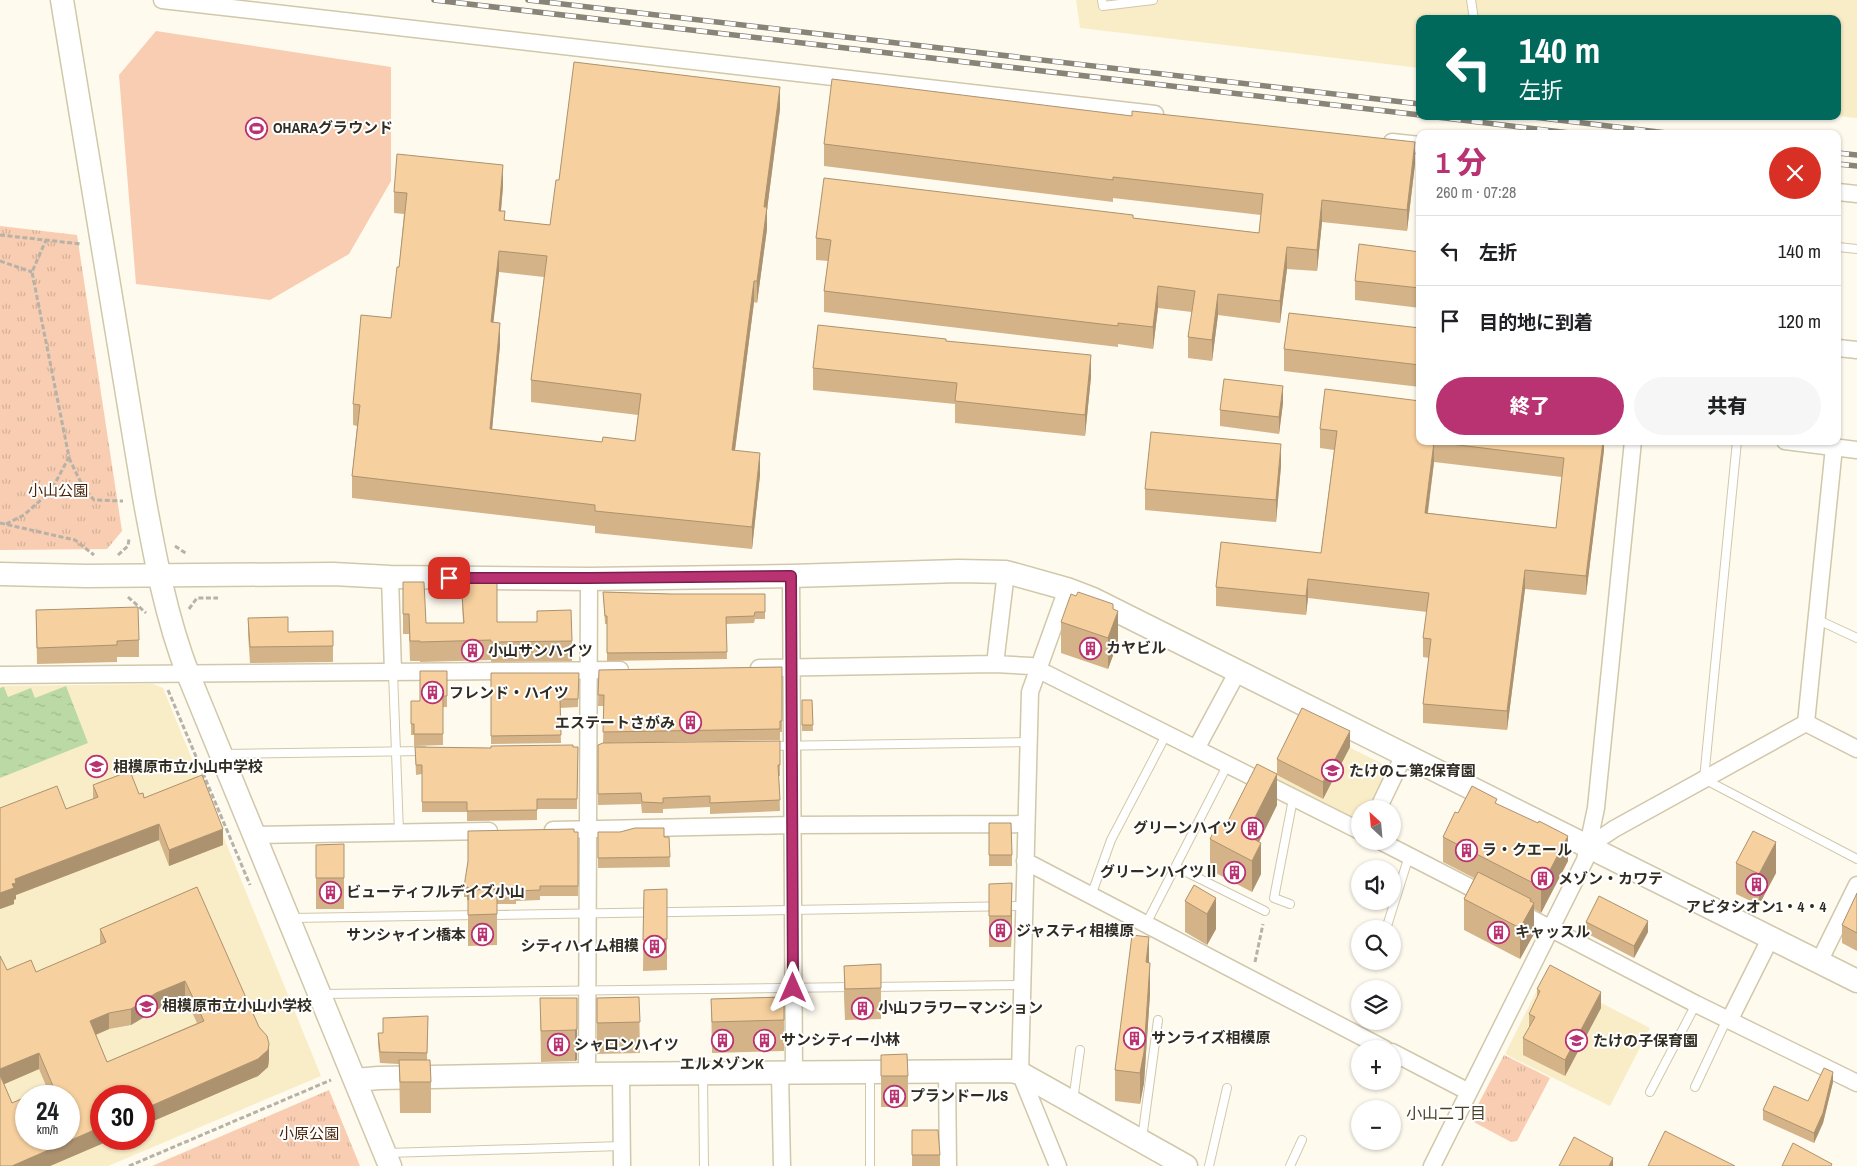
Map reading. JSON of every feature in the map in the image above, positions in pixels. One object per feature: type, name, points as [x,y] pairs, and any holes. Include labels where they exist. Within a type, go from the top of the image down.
[{"type":"street","points":[[62,0],[158,576],[178,650],[388,1160]]},
{"type":"street","points":[[162,0],[1172,116]]},
{"type":"street","points":[[1380,140],[1416,144]]},
{"type":"street","points":[[1841,192],[1857,194]]},
{"type":"street","points":[[1841,348],[1857,350]]},
{"type":"street","points":[[1432,1166],[1585,860],[1589,846],[1596,808],[1633,445]]},
{"type":"street","points":[[1818,445],[1857,450]]},
{"type":"street","points":[[1806,723],[1834,447]]},
{"type":"street","points":[[0,574],[158,576],[333,574],[390,577],[589,578],[791,576],[959,571],[1006,572],[1093,598],[1857,981]]},
{"type":"street","points":[[995,664],[1006,572]]},
{"type":"street","points":[[782,1166],[793,988],[791,576]]},
{"type":"street","points":[[390,577],[393,672]]},
{"type":"street","points":[[588,1074],[589,578]]},
{"type":"street","points":[[1058,1166],[1020,1073],[1030,692],[1066,589]]},
{"type":"street","points":[[743,668],[1024,665],[1038,669],[1351,827]]},
{"type":"street","points":[[0,675],[637,670]]},
{"type":"street","points":[[1196,749],[1238,671]]},
{"type":"street","points":[[1589,846],[1614,829],[1806,723]]},
{"type":"street","points":[[1806,723],[1857,749]]},
{"type":"street","points":[[1382,800],[1404,755]]},
{"type":"street","points":[[538,830],[792,825],[1026,824]]},
{"type":"street","points":[[254,834],[508,831]]},
{"type":"street","points":[[1397,850],[1696,1004],[1857,1083]]},
{"type":"street","points":[[1025,861],[1369,1040]]},
{"type":"street","points":[[1819,962],[1857,886]]},
{"type":"street","points":[[1728,1019],[1770,938]]},
{"type":"street","points":[[1401,1057],[1469,1092]]},
{"type":"street","points":[[355,1080],[588,1074],[1004,1070],[1020,1073],[1186,1166]]},
{"type":"street","points":[[947,1071],[948,1166]]},
{"type":"street","points":[[621,1074],[622,1166]]},
{"type":"lane","points":[[1102,0],[1103,6],[1153,0]]},
{"type":"lane","points":[[1471,0],[1473,15]]},
{"type":"lane","points":[[1841,248],[1857,250]]},
{"type":"lane","points":[[1737,445],[1704,779],[1857,859]]},
{"type":"lane","points":[[1816,619],[1857,638]]},
{"type":"lane","points":[[393,672],[399,832]]},
{"type":"lane","points":[[1092,896],[1111,840],[1166,734]]},
{"type":"lane","points":[[763,746],[1028,742]]},
{"type":"lane","points":[[221,754],[435,751]]},
{"type":"lane","points":[[1146,924],[1228,764]]},
{"type":"lane","points":[[1290,904],[1274,898],[1294,799]]},
{"type":"lane","points":[[1389,920],[1408,856]]},
{"type":"lane","points":[[1176,867],[1265,911]]},
{"type":"lane","points":[[288,918],[1025,906]]},
{"type":"lane","points":[[319,994],[1022,985]]},
{"type":"lane","points":[[1650,1092],[1696,1004]]},
{"type":"lane","points":[[1695,1087],[1728,1019]]},
{"type":"lane","points":[[1142,1141],[1158,1020]]},
{"type":"lane","points":[[1072,1103],[1080,1050]]},
{"type":"lane","points":[[870,1072],[870,1166]]},
{"type":"lane","points":[[703,1073],[704,1166]]},
{"type":"lane","points":[[1209,1166],[1227,1088]]},
{"type":"lane","points":[[1290,1166],[1302,1140]]},
{"type":"lane","points":[[388,1160],[622,1146]]},
{"type":"path","points":[[0,235],[82,244],[83,253]]},
{"type":"path","points":[[46,240],[32,272],[69,457],[83,487],[94,500],[123,501]]},
{"type":"path","points":[[0,261],[32,272]]},
{"type":"path","points":[[6,524],[24,515],[51,491],[69,457]]},
{"type":"path","points":[[122,492],[125,511]]},
{"type":"path","points":[[0,523],[75,540],[95,555]]},
{"type":"path","points":[[110,555],[118,555],[128,546],[130,540],[128,530]]},
{"type":"path","points":[[85,555],[103,555]]},
{"type":"path","points":[[127,597],[146,612]]},
{"type":"path","points":[[188,611],[197,598]]},
{"type":"path","points":[[129,1166],[331,1080]]},
{"type":"shaded area","points":[[1076,0],[1857,0],[1857,118],[1841,116],[1841,15],[1416,15],[1416,68],[1080,28]]},
{"type":"shaded area","name":"相模原市立小山小学校","points":[[153,684],[163,688],[321,1076],[155,1146],[155,1085],[90,1085],[90,1150],[146,1150],[108,1166],[0,1166],[0,686]]},
{"type":"shaded area","name":"たけのこ第2保育園","points":[[1302,724],[1389,767],[1372,800],[1351,800],[1351,818],[1274,780]]},
{"type":"shaded area","name":"たけの子保育園","points":[[1545,974],[1650,1028],[1610,1106],[1505,1054]]},
{"type":"green space","name":"OHARAグラウンド","points":[[156,31],[391,67],[391,181],[349,254],[270,300],[136,284],[119,75]]},
{"type":"green space","name":"小山公園","points":[[0,226],[77,235],[122,531],[107,549],[0,550]]},
{"type":"green space","points":[[1504,1055],[1550,1078],[1517,1141],[1511,1142],[1470,1120]]},
{"type":"green space","name":"小原公園","points":[[329,1090],[360,1166],[152,1166]]},
{"type":"water","points":[[66,686],[88,743],[0,778],[0,688],[4,687],[8,697],[31,688],[35,698]]},
{"type":"building","points":[[574,62],[780,87],[764,207],[767,207],[757,281],[754,281],[732,450],[760,453],[752,527],[595,511],[595,505],[352,476],[360,405],[353,404],[361,315],[391,318],[397,267],[399,267],[407,193],[394,192],[397,154],[503,165],[499,211],[505,211],[504,220],[550,225],[556,180],[559,180]],"holes":[[[499,251],[547,256],[531,380],[641,394],[635,441],[603,437],[602,442],[490,429],[500,323],[491,322]]]},
{"type":"building","points":[[832,79],[1132,116],[1132,111],[1415,142],[1407,210],[1322,200],[1317,250],[1287,247],[1280,301],[1218,294],[1212,340],[1188,337],[1195,291],[1158,286],[1153,327],[1118,323],[1118,326],[824,291],[831,240],[816,238],[824,178],[1133,215],[1133,218],[1259,233],[1263,194],[1113,177],[1113,180],[824,144]]},
{"type":"building","points":[[1359,244],[1416,251],[1416,288],[1355,281]]},
{"type":"building","points":[[1289,313],[1416,328],[1416,365],[1284,349]]},
{"type":"building","points":[[818,325],[946,339],[946,341],[1091,355],[1085,415],[955,401],[957,383],[813,368]]},
{"type":"building","points":[[1224,379],[1283,386],[1279,417],[1220,410]]},
{"type":"building","points":[[1325,389],[1416,400],[1416,445],[1434,445],[1425,513],[1556,528],[1564,458],[1458,445],[1602,445],[1586,576],[1525,570],[1507,711],[1423,704],[1431,639],[1423,638],[1429,593],[1308,579],[1306,596],[1216,587],[1221,542],[1321,553],[1337,431],[1320,429]]},
{"type":"building","points":[[1151,432],[1281,444],[1276,500],[1145,489]]},
{"type":"building","points":[[497,580],[497,622],[537,622],[537,611],[571,610],[572,641],[410,641],[409,614],[403,614],[403,582],[424,582],[426,623],[464,623],[461,581]]},
{"type":"building","points":[[603,592],[765,594],[765,612],[755,612],[754,616],[726,617],[727,652],[607,653],[607,616],[605,616]]},
{"type":"building","points":[[1078,592],[1113,604],[1113,609],[1118,611],[1108,638],[1061,622],[1071,594],[1076,596]]},
{"type":"building","points":[[138,607],[139,640],[117,641],[117,645],[37,648],[36,610]]},
{"type":"building","points":[[288,617],[288,632],[333,631],[333,646],[250,647],[248,618]]},
{"type":"building","points":[[782,667],[782,721],[780,721],[780,729],[603,732],[604,695],[598,695],[599,670]]},
{"type":"building","points":[[420,671],[447,671],[447,696],[443,696],[443,734],[414,734],[414,724],[411,724],[411,701],[420,701]]},
{"type":"building","points":[[491,673],[579,673],[578,699],[560,699],[561,735],[491,736]]},
{"type":"building","points":[[802,700],[812,700],[813,725],[802,725]]},
{"type":"building","points":[[1302,708],[1350,731],[1323,782],[1277,759]]},
{"type":"building","points":[[780,741],[780,765],[778,765],[780,800],[710,803],[710,796],[663,798],[663,803],[642,802],[641,793],[598,794],[598,745],[603,743]]},
{"type":"building","points":[[573,745],[573,747],[578,747],[577,799],[537,799],[537,810],[467,811],[467,802],[422,802],[422,765],[416,765],[415,747],[491,748],[491,746]]},
{"type":"building","points":[[1257,764],[1277,774],[1246,835],[1261,843],[1252,861],[1210,839],[1219,821],[1226,825]]},
{"type":"building","points":[[130,771],[139,794],[143,793],[144,798],[202,775],[223,829],[169,850],[159,824],[15,879],[16,883],[12,884],[14,888],[0,893],[0,808],[57,786],[66,809],[98,797],[93,785]]},
{"type":"building","points":[[1472,786],[1497,799],[1495,803],[1538,823],[1539,821],[1568,836],[1541,887],[1443,837],[1455,812],[1458,813]]},
{"type":"building","points":[[989,823],[1011,823],[1012,855],[989,855]]},
{"type":"building","points":[[635,828],[664,828],[664,837],[669,837],[670,857],[598,858],[598,832],[620,832]]},
{"type":"building","points":[[574,829],[574,832],[578,832],[578,886],[540,886],[540,890],[516,891],[516,894],[497,894],[497,889],[468,890],[468,887],[464,887],[468,861],[468,831]]},
{"type":"building","points":[[1753,831],[1776,842],[1759,874],[1736,863]]},
{"type":"building","points":[[344,844],[344,878],[316,878],[316,845]]},
{"type":"building","points":[[1478,872],[1531,899],[1530,901],[1534,903],[1520,928],[1464,899]]},
{"type":"building","points":[[1012,883],[1011,916],[989,916],[989,884]]},
{"type":"building","points":[[1194,885],[1216,898],[1207,914],[1185,901]]},
{"type":"building","points":[[197,887],[259,1027],[267,1036],[269,1044],[268,1050],[258,1059],[155,1104],[155,1085],[90,1085],[90,1132],[80,1136],[80,1085],[53,1085],[39,1053],[0,1069],[0,956],[7,970],[31,960],[36,972],[106,942],[100,929]],"holes":[[[185,981],[204,1021],[107,1062],[90,1021],[109,1013],[131,1009],[156,993]]]},
{"type":"building","points":[[497,889],[497,914],[468,915],[468,890]]},
{"type":"building","points":[[667,889],[667,939],[643,940],[644,890]]},
{"type":"building","points":[[1857,893],[1857,933],[1842,925]]},
{"type":"building","points":[[1599,896],[1648,921],[1634,946],[1586,922]]},
{"type":"building","name":"サンライズ相模原","points":[[1132,935],[1149,937],[1146,962],[1150,963],[1144,1052],[1140,1073],[1115,1070]]},
{"type":"building","points":[[881,964],[881,988],[845,989],[844,966]]},
{"type":"building","points":[[1550,965],[1601,992],[1565,1060],[1523,1038],[1535,1017],[1529,1014],[1540,991],[1537,989]]},
{"type":"building","points":[[639,997],[640,1022],[597,1023],[597,998]]},
{"type":"building","points":[[784,997],[784,1020],[712,1022],[711,999]]},
{"type":"building","points":[[540,998],[577,998],[577,1029],[541,1031]]},
{"type":"building","points":[[428,1016],[427,1053],[380,1052],[378,1033],[383,1033],[383,1018]]},
{"type":"building","points":[[907,1054],[908,1076],[881,1076],[881,1055]]},
{"type":"building","points":[[399,1060],[430,1060],[431,1082],[400,1082]]},
{"type":"building","points":[[1824,1068],[1833,1072],[1823,1113],[1814,1133],[1763,1110],[1774,1086],[1808,1101]]},
{"type":"building","points":[[0,1075],[12,1103],[15,1102],[15,1150],[49,1150],[12,1166],[0,1166]]},
{"type":"building","points":[[912,1130],[938,1130],[940,1155],[912,1155]]},
{"type":"building","points":[[1665,1131],[1735,1166],[1648,1166]]},
{"type":"building","points":[[1574,1137],[1613,1158],[1609,1166],[1559,1166]]},
{"type":"building","points":[[1793,1143],[1832,1164],[1831,1166],[1782,1166]]},
{"type":"railway","points":[[434,0],[1416,115]]},
{"type":"railway","points":[[528,0],[1416,104]]},
{"type":"railway","points":[[1461,120],[1545,130]]},
{"type":"railway","points":[[1558,120],[1642,130]]},
{"type":"railway","points":[[1841,153],[1857,155]]},
{"type":"railway","points":[[1841,164],[1857,166]]},
{"type":"place","name":"OHARAグラウンド","points":[[257,128]]},
{"type":"place","name":"カヤビル","points":[[1090,648]]},
{"type":"place","name":"小山サンハイツ","points":[[472,651]]},
{"type":"place","name":"フレンド・ハイツ","points":[[433,693]]},
{"type":"place","name":"エステートさがみ","points":[[691,723]]},
{"type":"place","name":"相模原市立小山中学校","points":[[97,767]]},
{"type":"place","name":"たけのこ第2保育園","points":[[1333,771]]},
{"type":"place","name":"グリーンハイツ","points":[[1253,828]]},
{"type":"place","name":"ラ・クエール","points":[[1466,850]]},
{"type":"place","name":"グリーンハイツⅡ","points":[[1235,872]]},
{"type":"place","name":"メゾン・カワテ","points":[[1542,879]]},
{"type":"place","name":"アビタシオン1・4・4","points":[[1756,884]]},
{"type":"place","name":"ビューティフルデイズ小山","points":[[330,892]]},
{"type":"place","name":"ジャスティ相模原","points":[[1000,931]]},
{"type":"place","name":"キャッスル","points":[[1499,932]]},
{"type":"place","name":"サンシャイン橋本","points":[[482,935]]},
{"type":"place","name":"シティハイム相模","points":[[655,946]]},
{"type":"place","name":"相模原市立小山小学校","points":[[146,1006]]},
{"type":"place","name":"小山フラワーマンション","points":[[862,1008]]},
{"type":"place","name":"サンライズ相模原","points":[[1135,1038]]},
{"type":"place","name":"サンシティー小林","points":[[765,1040]]},
{"type":"place","name":"エルメゾンK","points":[[722,1041]]},
{"type":"place","name":"たけの子保育園","points":[[1577,1041]]},
{"type":"place","name":"シャロンハイツ","points":[[558,1045]]},
{"type":"place","name":"プランドールS","points":[[894,1096]]},
{"type":"district","name":"小山二丁目","points":[[1446,1113]]},
{"type":"route","points":[[449,578],[791,576],[793,988]]}]
